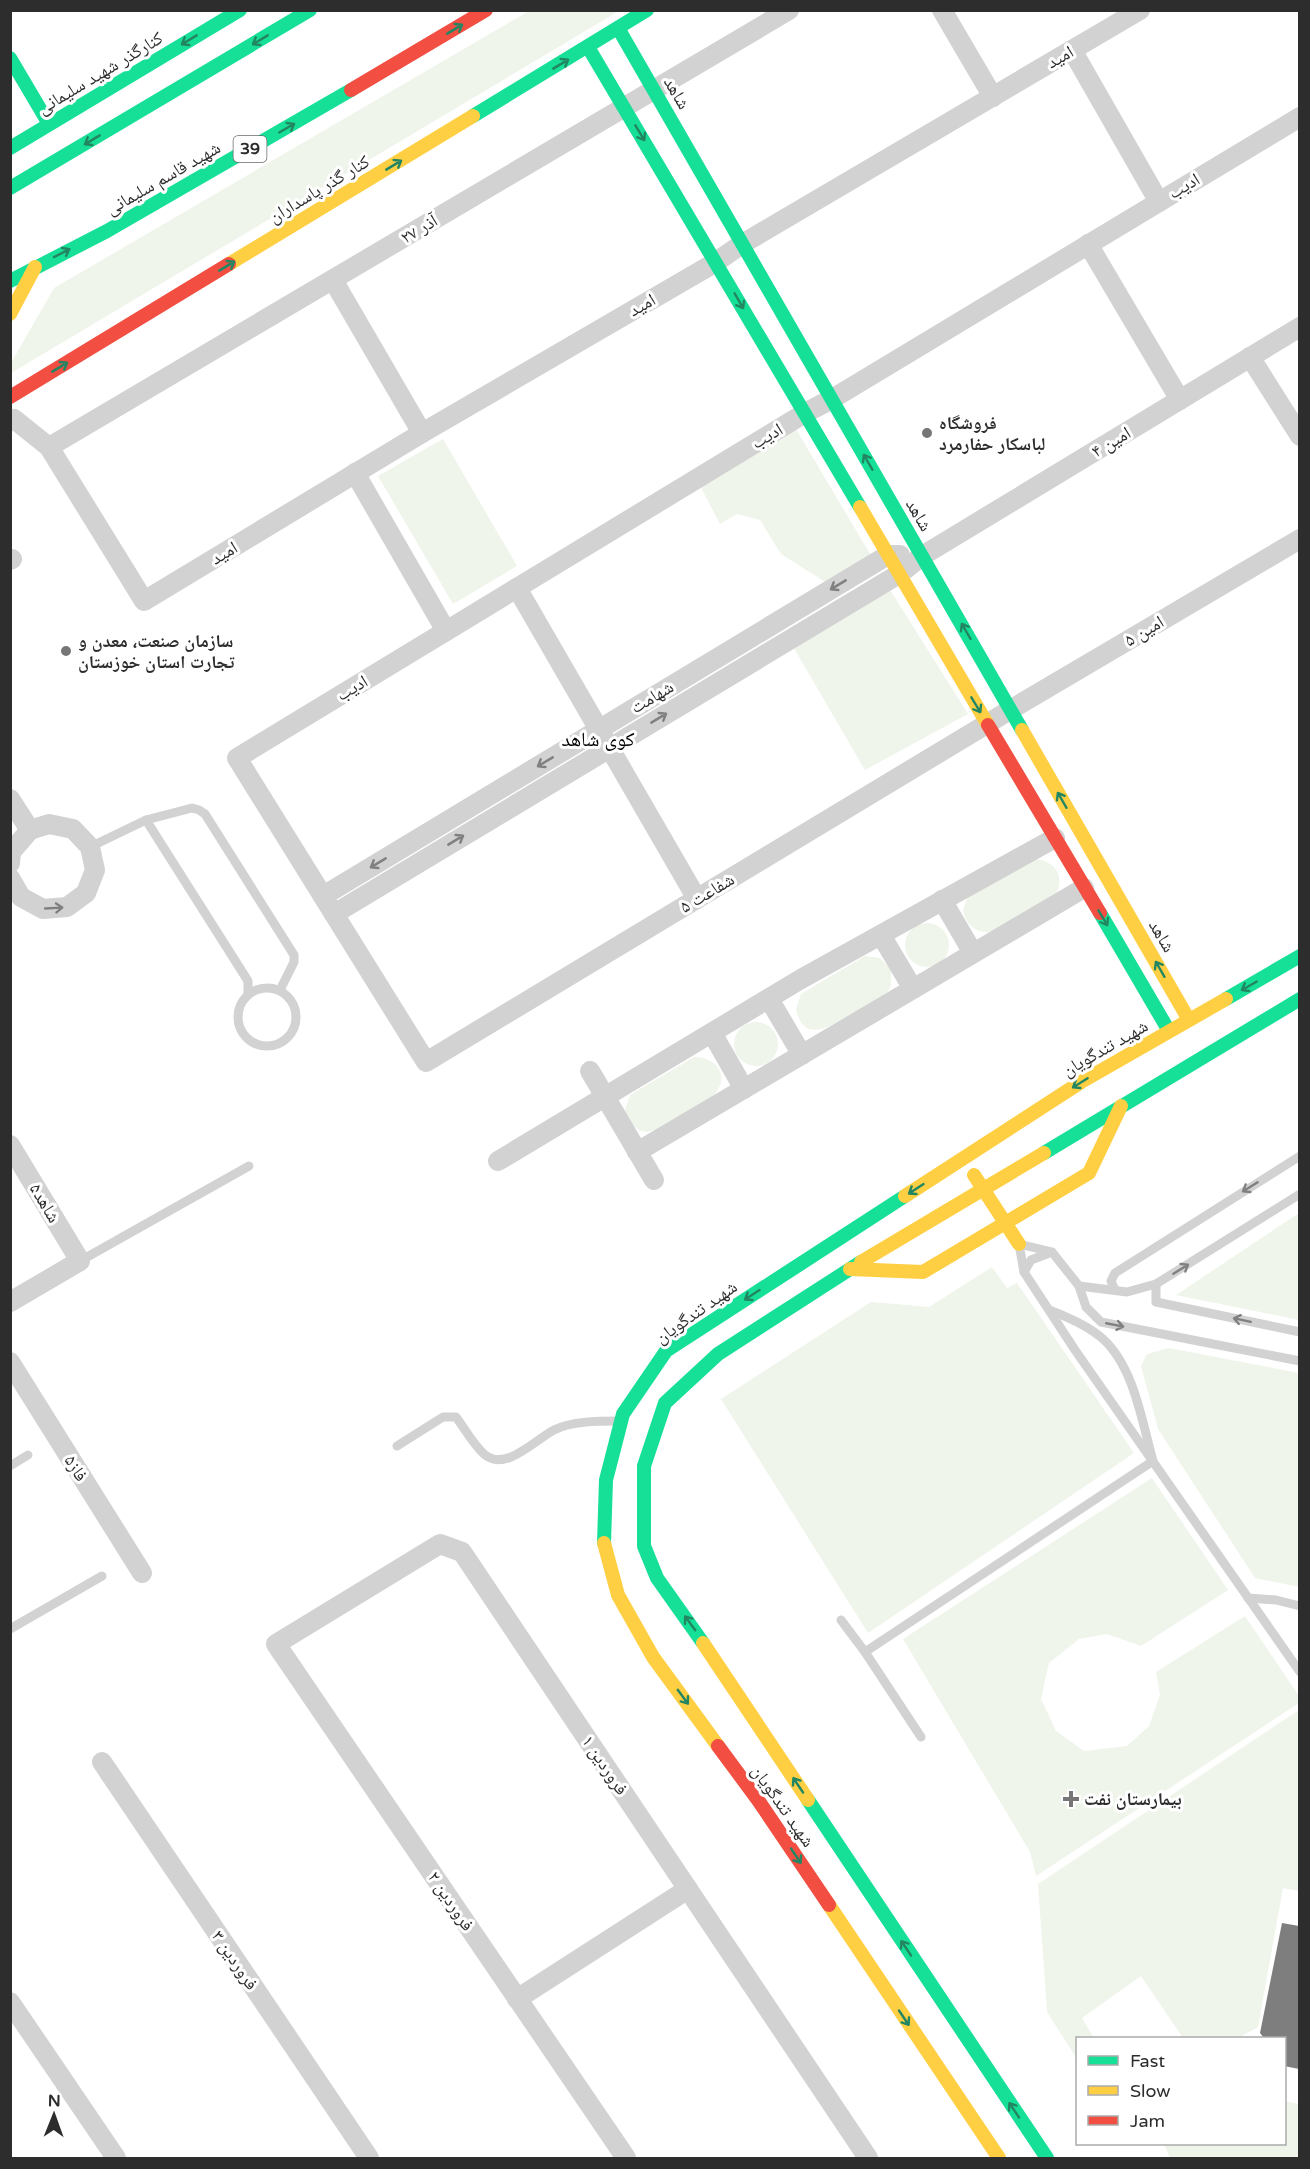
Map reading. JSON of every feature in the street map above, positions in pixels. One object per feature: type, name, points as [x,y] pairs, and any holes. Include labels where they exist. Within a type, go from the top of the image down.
[{"type":"main road","name":"کنارگذر شهید سلیمانی","points":[[10,148],[240,10]]},
{"type":"main road","points":[[10,188],[310,10]]},
{"type":"main road","name":"شهید قاسم سلیمانی","points":[[10,281],[117,225],[486,10]]},
{"type":"main road","name":"کنار گذر پاسداران","points":[[10,397],[647,10]]},
{"type":"main road","name":"شاهد","points":[[618,28],[1190,1020]]},
{"type":"main road","points":[[588,47],[1169,1031]]},
{"type":"main road","points":[[10,58],[49,124]]},
{"type":"main road","points":[[10,314],[35,267]]},
{"type":"main road","name":"شهید تندگویان","points":[[1047,2158],[702,1641],[652,1580],[644,1546],[644,1466],[665,1403],[708,1342],[963,1158],[1082,1082],[1299,956]]},
{"type":"main road","name":"شهید تندگویان","points":[[999,2158],[758,1800],[653,1657],[622,1592],[604,1543],[606,1480],[621,1421],[623,1414],[666,1351],[708,1342],[850,1269],[1299,999]]},
{"type":"main road","points":[[850,1269],[923,1272],[1089,1173],[1121,1106]]},
{"type":"main road","points":[[963,1158],[1019,1244]]},
{"type":"street","name":"آذر ۲۷","points":[[49,447],[789,10]]},
{"type":"street","points":[[942,10],[993,97]]},
{"type":"street","name":"امید","points":[[49,447],[144,601],[422,433],[716,262],[742,244],[1140,10]]},
{"type":"street","points":[[1072,50],[1159,202]]},
{"type":"street","name":"ادیب","points":[[323,896],[237,758],[805,413],[832,399],[1299,117]]},
{"type":"street","points":[[1088,244],[1180,399]]},
{"type":"street","points":[[333,280],[422,433]]},
{"type":"street","name":"امین ۴","points":[[899,574],[922,556],[1299,327]]},
{"type":"street","points":[[1250,357],[1299,436]]},
{"type":"street","points":[[10,421],[14,419],[49,447]]},
{"type":"street","points":[[355,473],[446,631]]},
{"type":"street","name":"امین ۵","points":[[988,723],[1299,539]]},
{"type":"street","points":[[888,555],[922,556]]},
{"type":"street","name":"شهامت","points":[[323,896],[888,555]]},
{"type":"street","name":"شهامت","points":[[334,914],[899,574]]},
{"type":"street","points":[[517,588],[696,899]]},
{"type":"street","name":"شفاعت ۵","points":[[334,914],[426,1062],[988,723]]},
{"type":"street","points":[[10,800],[30,830]]},
{"type":"street","points":[[10,863],[11,852],[30,830],[49,824],[72,830],[90,847],[95,870],[86,893],[67,908],[43,909],[21,897],[10,878]]},
{"type":"street","points":[[498,1161],[769,999],[1055,838]]},
{"type":"street","points":[[638,1152],[1084,888]]},
{"type":"street","points":[[323,896],[334,914]]},
{"type":"street","points":[[942,900],[973,953]]},
{"type":"street","points":[[881,935],[913,989]]},
{"type":"street","points":[[769,999],[802,1055]]},
{"type":"street","points":[[712,1033],[744,1089]]},
{"type":"street","points":[[590,1071],[654,1180]]},
{"type":"street","name":"شاهد۵","points":[[10,1145],[80,1261]]},
{"type":"street","points":[[10,1302],[80,1261]]},
{"type":"street","name":"فاز۵","points":[[10,1362],[142,1573]]},
{"type":"street","name":"فروردین ۱","points":[[276,1644],[440,1544],[462,1552],[868,2158]]},
{"type":"street","name":"فروردین ۲","points":[[276,1644],[626,2158]]},
{"type":"street","name":"فروردین ۳","points":[[102,1762],[369,2158]]},
{"type":"street","points":[[517,1999],[687,1888]]},
{"type":"street","points":[[10,2002],[116,2158]]},
{"type":"lane","points":[[90,847],[146,820],[192,808],[205,814],[294,956],[294,962],[280,990]]},
{"type":"lane","points":[[146,820],[248,981],[248,995]]},
{"type":"lane","points":[[263,988],[280,990],[292,1002],[297,1017],[292,1033],[279,1044],[263,1046],[248,1039],[239,1025],[239,1008],[248,995],[263,988]]},
{"type":"lane","points":[[1115,1290],[1111,1281],[1115,1273],[1299,1156]]},
{"type":"lane","points":[[80,1261],[249,1166]]},
{"type":"lane","points":[[1079,1286],[1128,1292],[1156,1284],[1299,1194]]},
{"type":"lane","points":[[1299,1361],[1101,1322],[1086,1307],[1079,1286],[1052,1252],[1019,1244],[1024,1272],[1048,1309],[1299,1672]]},
{"type":"lane","points":[[1024,1272],[1031,1260],[1052,1252]]},
{"type":"lane","points":[[1156,1284],[1156,1302],[1299,1332]]},
{"type":"lane","points":[[1048,1309],[1081,1323],[1104,1340],[1127,1372],[1153,1461]]},
{"type":"lane","points":[[397,1446],[443,1417],[456,1417],[485,1456],[497,1460],[511,1458],[556,1428],[588,1422],[621,1421]]},
{"type":"lane","points":[[10,1466],[28,1455]]},
{"type":"lane","points":[[864,1652],[1153,1461]]},
{"type":"lane","points":[[10,1629],[102,1576]]},
{"type":"lane","points":[[1248,1598],[1276,1600],[1299,1606]]},
{"type":"lane","points":[[841,1620],[921,1737]]},
{"type":"shaded area","points":[[529,11],[619,11],[11,373],[11,363],[54,288]]},
{"type":"shaded area","points":[[793,424],[873,559],[830,585],[781,554],[760,520],[737,514],[720,524],[698,482]]},
{"type":"shaded area","points":[[443,439],[517,566],[453,604],[378,476]]},
{"type":"shaded area","points":[[887,585],[968,714],[865,770],[791,643]]},
{"type":"shaded area","points":[[1034,859],[1053,866],[1059,876],[1055,896],[990,932],[972,927],[966,920],[963,910],[968,896]]},
{"type":"shaded area","points":[[927,923],[936,924],[943,929],[948,936],[948,954],[943,961],[936,966],[927,967],[918,966],[911,961],[906,954],[905,945],[906,936],[911,929],[918,924]]},
{"type":"shaded area","points":[[865,956],[880,958],[891,969],[891,985],[888,992],[827,1027],[812,1030],[805,1027],[796,1009],[801,994]]},
{"type":"shaded area","points":[[756,1022],[765,1023],[772,1028],[777,1035],[777,1053],[772,1060],[765,1065],[756,1066],[747,1065],[740,1060],[735,1053],[734,1044],[735,1035],[740,1028],[747,1023]]},
{"type":"shaded area","points":[[694,1057],[710,1061],[720,1071],[720,1084],[711,1098],[658,1129],[647,1132],[634,1126],[625,1110],[630,1095]]},
{"type":"shaded area","points":[[1299,1213],[1299,1320],[1176,1295]]},
{"type":"shaded area","points":[[992,1267],[1007,1288],[1017,1283],[1134,1453],[868,1633],[721,1399],[871,1302],[929,1307]]},
{"type":"shaded area","points":[[1169,1348],[1299,1373],[1299,1587],[1255,1578],[1158,1429],[1141,1366],[1147,1354]]},
{"type":"shaded area","points":[[1152,1478],[1228,1590],[1141,1646],[1107,1634],[1079,1639],[1049,1663],[1041,1699],[1056,1731],[1084,1751],[1127,1746],[1149,1726],[1160,1695],[1156,1672],[1245,1616],[1299,1696],[1299,1703],[1036,1876],[1030,1852],[903,1639]]},
{"type":"shaded area","points":[[1299,1710],[1299,1891],[1283,1888],[1258,2027],[1240,2037],[1182,2037],[1141,1976],[1082,2018],[1093,2037],[1076,2037],[1076,2057],[1047,2012],[1038,1884]]},
{"type":"shaded area","points":[[1286,2101],[1299,2104],[1299,2158],[1170,2158],[1164,2145],[1286,2145]]},
{"type":"building","points":[[1282,1923],[1299,1926],[1299,2069],[1286,2066],[1286,2037],[1263,2037],[1260,2033]]},
{"type":"traffic: fast","points":[[10,148],[240,10]]},
{"type":"traffic: fast","points":[[10,188],[310,10]]},
{"type":"traffic: fast","points":[[473,116],[647,10]]},
{"type":"traffic: fast","points":[[618,28],[1022,730]]},
{"type":"traffic: fast","points":[[588,47],[860,507]]},
{"type":"traffic: fast","points":[[10,58],[49,124]]},
{"type":"traffic: fast","points":[[10,281],[107,231],[351,90]]},
{"type":"traffic: fast","points":[[1100,913],[1169,1031]]},
{"type":"traffic: fast","points":[[1226,999],[1300,956]]},
{"type":"traffic: fast","points":[[1044,1153],[1300,999]]},
{"type":"traffic: fast","points":[[604,1543],[606,1480],[623,1414],[666,1351],[905,1196]]},
{"type":"traffic: fast","points":[[703,1643],[657,1578],[644,1546],[644,1466],[665,1403],[718,1354],[861,1262]]},
{"type":"traffic: fast","points":[[808,1800],[1047,2158]]},
{"type":"traffic: slow","points":[[229,264],[473,116]]},
{"type":"traffic: slow","points":[[10,314],[35,267]]},
{"type":"traffic: slow","points":[[860,507],[988,725]]},
{"type":"traffic: slow","points":[[1022,730],[1189,1020]]},
{"type":"traffic: slow","points":[[905,1196],[1081,1082],[1226,999]]},
{"type":"traffic: slow","points":[[850,1269],[923,1272],[1089,1173],[1121,1106]]},
{"type":"traffic: slow","points":[[861,1262],[1044,1153]]},
{"type":"traffic: slow","points":[[974,1175],[1019,1244]]},
{"type":"traffic: slow","points":[[604,1543],[618,1595],[653,1657],[718,1746]]},
{"type":"traffic: slow","points":[[703,1643],[808,1800]]},
{"type":"traffic: slow","points":[[829,1905],[999,2158]]},
{"type":"traffic: jam","points":[[351,90],[486,10]]},
{"type":"traffic: jam","points":[[10,397],[229,264]]},
{"type":"traffic: jam","points":[[988,725],[1100,913]]},
{"type":"traffic: jam","points":[[718,1746],[758,1800],[829,1905]]},
{"type":"place","name":"فروشگاه لباسکار حفارمرد","points":[[927,433]]},
{"type":"place","name":"سازمان صنعت، معدن و تجارت استان خوزستان","points":[[66,651]]},
{"type":"place","name":"بیمارستان نفت","points":[[1071,1799]]},
{"type":"district","name":"کوی شاهد","points":[[598,740]]}]
